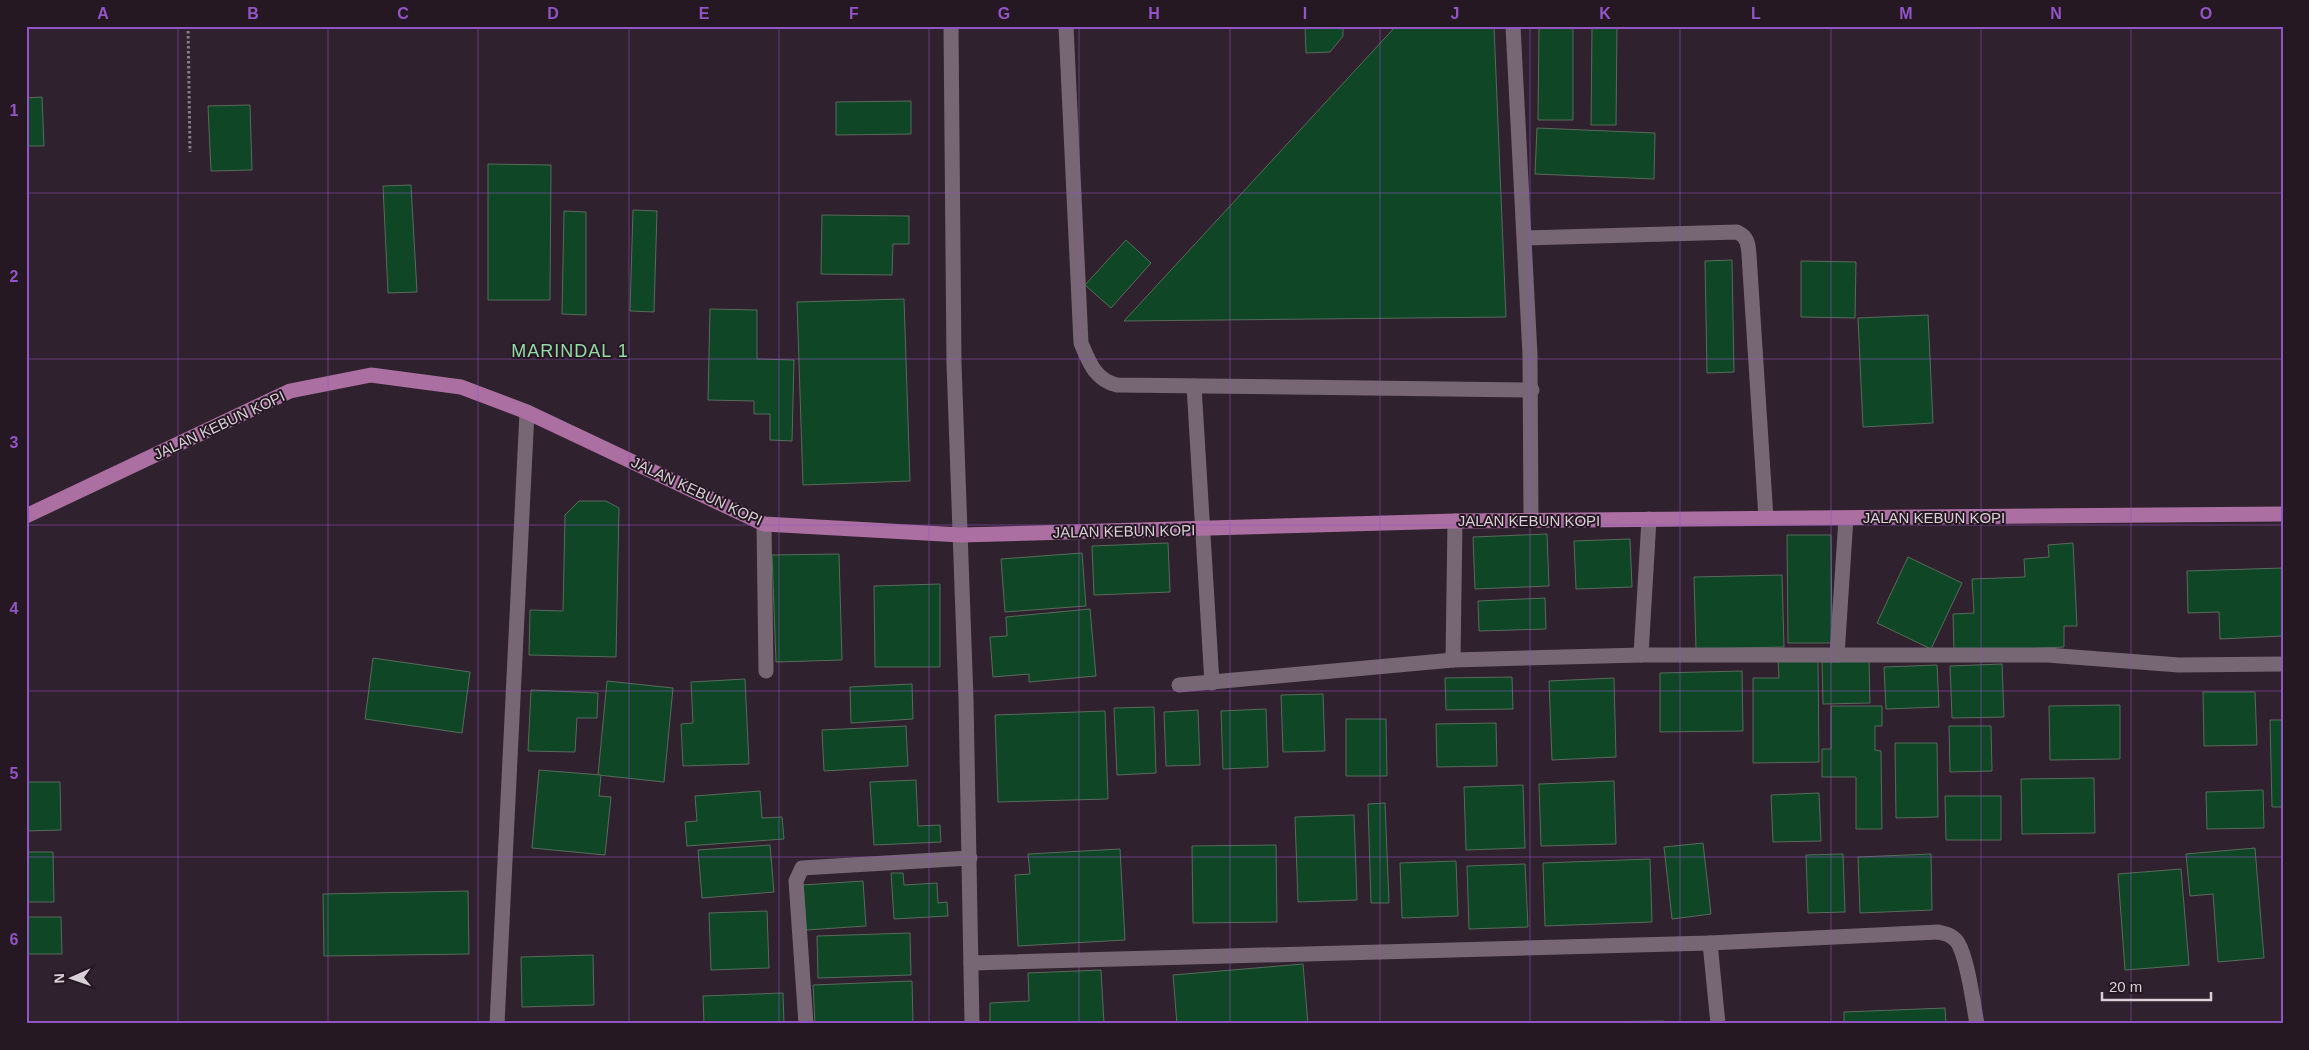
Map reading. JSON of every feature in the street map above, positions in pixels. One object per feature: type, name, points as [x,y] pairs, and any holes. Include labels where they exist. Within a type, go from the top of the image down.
[{"type":"main road","name":"JALAN KEBUN KOPI","points":[[26,516],[290,391],[371,375],[460,387],[527,412],[764,524],[961,535],[1455,521],[2283,514]]},
{"type":"street","points":[[951,26],[954,363],[970,858],[972,1024]]},
{"type":"street","points":[[1066,26],[1081,343],[1089,363],[1106,383],[1194,386],[1532,390]]},
{"type":"street","points":[[1513,26],[1532,390],[1531,520]]},
{"type":"street","points":[[1525,238],[1737,232],[1743,235],[1747,240],[1749,255],[1766,518]]},
{"type":"street","points":[[1194,386],[1212,683]]},
{"type":"street","points":[[497,1024],[527,412]]},
{"type":"street","points":[[1836,655],[1846,518]]},
{"type":"street","points":[[1641,655],[1649,519]]},
{"type":"street","points":[[1453,660],[1455,521]]},
{"type":"street","points":[[764,524],[766,671]]},
{"type":"street","points":[[1179,685],[1453,660],[1641,655],[2047,655],[2180,665],[2283,664]]},
{"type":"street","points":[[806,1024],[796,881],[802,868],[970,858]]},
{"type":"street","points":[[971,963],[1710,943],[1938,932],[1948,934],[1958,942],[1963,955],[1977,1024]]},
{"type":"street","points":[[1710,943],[1718,1024]]},
{"type":"path","points":[[188,26],[190,152]]},
{"type":"building","points":[[1305,26],[1343,26],[1343,36],[1330,52],[1306,53]]},
{"type":"building","points":[[1396,26],[1494,26],[1506,317],[1124,321]]},
{"type":"building","points":[[1539,26],[1573,26],[1573,120],[1538,120]]},
{"type":"building","points":[[1592,26],[1617,26],[1616,125],[1591,125]]},
{"type":"building","points":[[42,97],[44,146],[26,146],[26,98]]},
{"type":"building","points":[[911,101],[911,134],[836,135],[836,102]]},
{"type":"building","points":[[250,105],[252,170],[211,171],[208,106]]},
{"type":"building","points":[[1537,128],[1655,133],[1654,179],[1535,174]]},
{"type":"building","points":[[488,164],[551,165],[550,300],[488,300]]},
{"type":"building","points":[[411,185],[417,292],[388,293],[383,186]]},
{"type":"building","points":[[633,210],[657,211],[654,312],[630,311]]},
{"type":"building","points":[[564,211],[586,212],[586,315],[562,314]]},
{"type":"building","points":[[822,215],[909,216],[909,244],[893,244],[892,275],[821,274]]},
{"type":"building","points":[[1126,240],[1151,263],[1111,308],[1085,285]]},
{"type":"building","points":[[1732,260],[1734,372],[1707,373],[1705,261]]},
{"type":"building","points":[[1801,261],[1856,262],[1855,318],[1801,317]]},
{"type":"building","points":[[904,299],[910,481],[803,485],[797,302]]},
{"type":"building","points":[[710,309],[757,310],[757,359],[794,360],[792,441],[770,440],[770,414],[754,414],[754,401],[708,400]]},
{"type":"building","points":[[1928,315],[1933,423],[1863,427],[1858,318]]},
{"type":"building","points":[[579,501],[606,501],[619,508],[616,657],[529,655],[530,610],[563,611],[565,515]]},
{"type":"building","points":[[1547,534],[1549,586],[1475,589],[1473,537]]},
{"type":"building","points":[[1787,535],[1831,535],[1832,643],[1788,643]]},
{"type":"building","points":[[1630,539],[1632,587],[1576,589],[1574,541]]},
{"type":"building","points":[[1168,543],[1170,592],[1094,595],[1092,546]]},
{"type":"building","points":[[2073,543],[2077,626],[2064,626],[2064,647],[1954,652],[1953,614],[1974,613],[1972,579],[2025,577],[2024,559],[2049,557],[2048,545]]},
{"type":"building","points":[[1082,553],[1086,606],[1005,612],[1001,559]]},
{"type":"building","points":[[839,554],[842,660],[776,662],[772,555]]},
{"type":"building","points":[[1908,557],[1962,583],[1931,649],[1877,623]]},
{"type":"building","points":[[2283,568],[2283,636],[2220,639],[2219,612],[2188,613],[2187,571]]},
{"type":"building","points":[[1782,575],[1784,647],[1696,649],[1694,577]]},
{"type":"building","points":[[940,584],[940,667],[875,667],[874,586]]},
{"type":"building","points":[[1545,598],[1546,629],[1479,631],[1478,601]]},
{"type":"building","points":[[1090,609],[1096,676],[1029,682],[1029,674],[993,677],[990,637],[1007,636],[1006,617]]},
{"type":"building","points":[[373,658],[470,672],[462,733],[365,719]]},
{"type":"building","points":[[1778,659],[1818,659],[1819,762],[1753,763],[1753,678],[1779,678]]},
{"type":"building","points":[[1869,661],[1870,703],[1823,704],[1822,662]]},
{"type":"building","points":[[2002,664],[2004,717],[1952,718],[1950,666]]},
{"type":"building","points":[[1937,665],[1939,707],[1886,709],[1884,667]]},
{"type":"building","points":[[1742,671],[1743,731],[1660,732],[1660,673]]},
{"type":"building","points":[[1512,677],[1513,709],[1446,710],[1445,678]]},
{"type":"building","points":[[1614,678],[1616,757],[1552,760],[1549,681]]},
{"type":"building","points":[[745,679],[749,764],[683,766],[681,724],[693,723],[691,682]]},
{"type":"building","points":[[607,681],[673,688],[664,782],[598,775]]},
{"type":"building","points":[[912,684],[913,719],[851,723],[850,687]]},
{"type":"building","points":[[531,690],[598,693],[597,718],[577,718],[575,752],[528,751]]},
{"type":"building","points":[[2203,692],[2255,692],[2257,745],[2204,746]]},
{"type":"building","points":[[1323,694],[1325,751],[1283,752],[1281,695]]},
{"type":"building","points":[[2120,705],[2120,759],[2050,760],[2049,706]]},
{"type":"building","points":[[1831,706],[1882,706],[1882,726],[1875,726],[1875,750],[1881,751],[1882,829],[1856,829],[1856,777],[1822,777],[1822,749],[1831,749]]},
{"type":"building","points":[[1154,707],[1156,773],[1117,775],[1114,708]]},
{"type":"building","points":[[1266,709],[1268,767],[1223,769],[1221,711]]},
{"type":"building","points":[[1198,710],[1200,765],[1166,766],[1164,712]]},
{"type":"building","points":[[1105,711],[1108,799],[998,802],[995,715]]},
{"type":"building","points":[[1346,719],[1386,719],[1387,776],[1346,776]]},
{"type":"building","points":[[2270,720],[2283,720],[2283,807],[2272,807]]},
{"type":"building","points":[[1496,723],[1497,766],[1437,767],[1436,724]]},
{"type":"building","points":[[906,726],[908,766],[824,771],[822,730]]},
{"type":"building","points":[[1949,726],[1991,726],[1992,771],[1950,772]]},
{"type":"building","points":[[1895,743],[1937,743],[1938,817],[1896,818]]},
{"type":"building","points":[[539,770],[601,775],[599,796],[611,797],[605,855],[532,848]]},
{"type":"building","points":[[2094,778],[2095,833],[2022,834],[2021,779]]},
{"type":"building","points":[[916,780],[918,826],[940,825],[941,842],[874,845],[870,782]]},
{"type":"building","points":[[1614,781],[1616,844],[1541,846],[1539,784]]},
{"type":"building","points":[[26,782],[60,782],[61,830],[26,831]]},
{"type":"building","points":[[1523,785],[1525,848],[1466,850],[1464,787]]},
{"type":"building","points":[[2263,790],[2264,828],[2207,829],[2206,792]]},
{"type":"building","points":[[760,791],[762,818],[782,817],[784,839],[687,846],[685,822],[697,821],[695,796]]},
{"type":"building","points":[[1819,793],[1821,841],[1773,842],[1771,795]]},
{"type":"building","points":[[1945,796],[2001,796],[2001,840],[1946,840]]},
{"type":"building","points":[[1385,803],[1389,903],[1371,903],[1368,804]]},
{"type":"building","points":[[1354,815],[1357,900],[1298,902],[1295,817]]},
{"type":"building","points":[[1703,843],[1711,914],[1672,919],[1664,847]]},
{"type":"building","points":[[770,845],[774,892],[702,898],[698,850]]},
{"type":"building","points":[[1276,845],[1277,922],[1193,923],[1192,846]]},
{"type":"building","points":[[2255,848],[2264,958],[2218,962],[2213,894],[2190,896],[2186,854]]},
{"type":"building","points":[[1120,849],[1125,940],[1018,946],[1015,875],[1030,874],[1028,854]]},
{"type":"building","points":[[26,852],[53,852],[54,902],[26,902]]},
{"type":"building","points":[[1843,854],[1845,912],[1808,913],[1806,855]]},
{"type":"building","points":[[1931,854],[1932,910],[1860,913],[1858,857]]},
{"type":"building","points":[[1650,859],[1652,922],[1545,926],[1543,863]]},
{"type":"building","points":[[1456,861],[1458,916],[1402,918],[1400,863]]},
{"type":"building","points":[[1525,864],[1528,927],[1469,929],[1467,866]]},
{"type":"building","points":[[2181,869],[2189,965],[2125,970],[2118,874]]},
{"type":"building","points":[[891,873],[903,873],[904,885],[937,883],[938,903],[947,902],[948,916],[894,919]]},
{"type":"building","points":[[863,881],[866,926],[806,930],[803,885]]},
{"type":"building","points":[[468,891],[469,954],[324,956],[323,894]]},
{"type":"building","points":[[767,911],[769,968],[711,970],[709,913]]},
{"type":"building","points":[[26,917],[61,917],[62,954],[26,954]]},
{"type":"building","points":[[910,933],[911,975],[818,978],[817,936]]},
{"type":"building","points":[[593,955],[594,1005],[522,1007],[521,957]]},
{"type":"building","points":[[1303,964],[1308,1024],[1177,1024],[1173,975]]},
{"type":"building","points":[[1101,970],[1104,1024],[990,1024],[990,1003],[1029,1001],[1028,973]]},
{"type":"building","points":[[912,981],[913,1022],[815,1024],[813,985]]},
{"type":"building","points":[[783,993],[784,1024],[704,1024],[703,996]]},
{"type":"building","points":[[1945,1008],[1946,1024],[1844,1024],[1844,1012]]},
{"type":"building","points":[[1664,1021],[1664,1024],[1581,1024],[1581,1022]]},
{"type":"district","name":"MARINDAL 1","points":[[570,351]]}]
